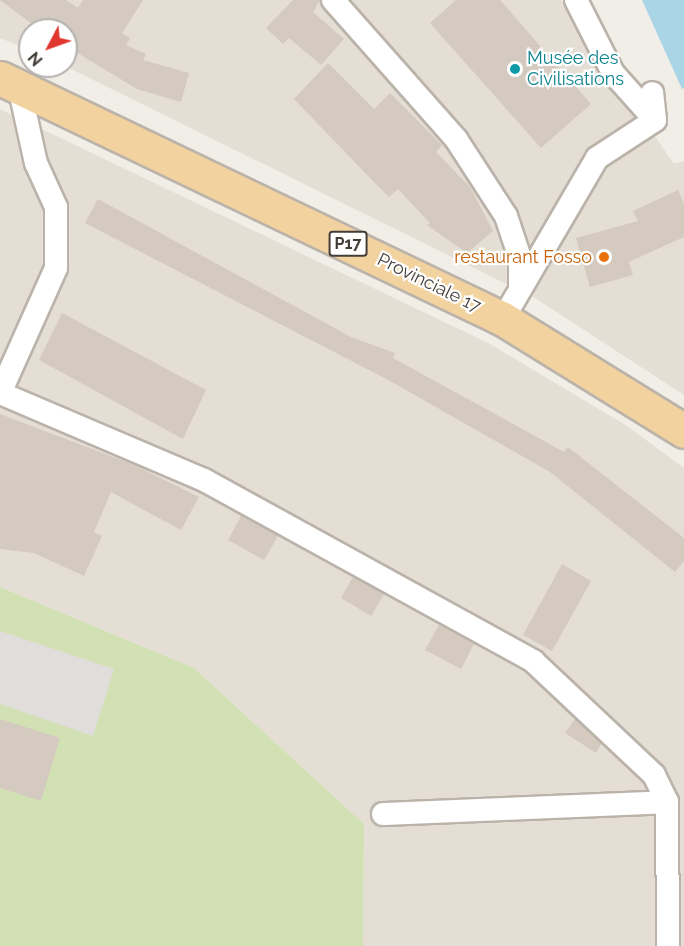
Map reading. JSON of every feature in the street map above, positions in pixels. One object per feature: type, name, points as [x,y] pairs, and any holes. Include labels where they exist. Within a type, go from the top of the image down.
[{"type":"main road","name":"Provinciale 17","points":[[10,82],[504,319],[684,431]]},
{"type":"street","points":[[333,0],[456,138],[506,216],[520,258],[520,286]]},
{"type":"street","points":[[576,0],[613,73],[655,120]]},
{"type":"street","points":[[10,82],[36,163],[56,207],[56,268],[0,393],[204,480],[533,661],[654,774],[668,802],[668,946]]},
{"type":"street","points":[[652,93],[655,120]]},
{"type":"street","points":[[504,319],[520,286],[597,158],[655,120]]},
{"type":"street","points":[[383,814],[668,802]]},
{"type":"shaded area","points":[[0,0],[561,0],[674,164],[684,161],[684,395],[535,298],[78,72],[78,18],[18,18],[18,45],[0,38]]},
{"type":"shaded area","points":[[0,109],[490,344],[627,426],[684,468],[684,946],[363,946],[364,824],[194,668],[0,587]]},
{"type":"shaded area","points":[[0,631],[114,669],[93,736],[0,704]]},
{"type":"green space","points":[[0,587],[194,668],[364,824],[363,946],[0,946]]},
{"type":"water","points":[[642,0],[684,0],[684,88],[682,89]]},
{"type":"building","points":[[0,0],[66,0],[78,8],[83,0],[143,0],[122,33],[130,38],[126,45],[146,54],[143,60],[189,73],[181,102],[137,89],[78,53],[78,18],[24,18]]},
{"type":"building","points":[[293,0],[320,0],[313,12],[344,39],[321,65],[289,38],[283,44],[266,28]]},
{"type":"building","name":"Musée des Civilisations","points":[[456,0],[500,0],[591,104],[541,148],[430,23]]},
{"type":"building","points":[[328,63],[374,109],[390,93],[442,145],[436,152],[470,187],[493,231],[467,253],[427,225],[430,223],[398,189],[389,197],[371,179],[294,99]]},
{"type":"building","points":[[678,190],[684,204],[684,237],[629,262],[633,275],[590,287],[576,238],[638,221],[633,211]]},
{"type":"building","points":[[98,199],[351,337],[395,353],[393,358],[564,452],[568,447],[684,538],[684,561],[675,572],[550,472],[392,382],[85,223]]},
{"type":"building","points":[[62,313],[206,390],[183,439],[39,360]]},
{"type":"building","points":[[0,414],[134,465],[199,497],[181,530],[111,492],[94,532],[102,536],[84,576],[34,553],[0,549]]},
{"type":"building","points":[[241,516],[278,536],[264,560],[228,540]]},
{"type":"building","points":[[562,564],[591,581],[552,651],[523,635]]},
{"type":"building","points":[[353,577],[384,594],[371,616],[341,598]]},
{"type":"building","points":[[439,625],[474,644],[461,669],[425,650]]},
{"type":"building","points":[[0,719],[60,738],[41,801],[0,788]]},
{"type":"building","points":[[575,719],[601,744],[596,753],[565,733]]},
{"type":"place","name":"Musée des Civilisations","points":[[515,69]]},
{"type":"place","name":"restaurant Fosso","points":[[604,257]]}]
